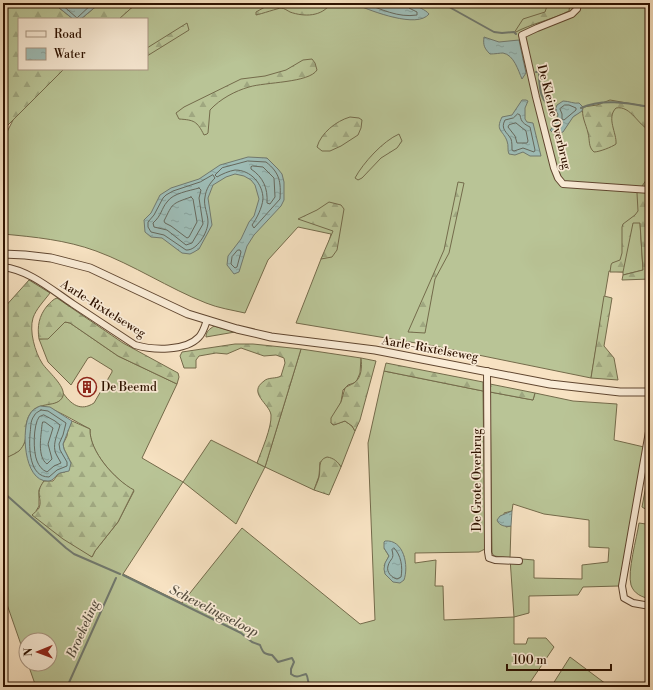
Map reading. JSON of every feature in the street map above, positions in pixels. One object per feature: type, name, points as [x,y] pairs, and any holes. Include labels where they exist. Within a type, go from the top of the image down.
[{"type":"street","name":"De Kleine Overbrug","points":[[578,3],[577,9],[572,14],[537,28],[522,36],[554,168],[558,178],[563,184],[650,190]]},
{"type":"street","points":[[650,211],[650,255]]},
{"type":"street","name":"Aarle-Rixtelseweg","points":[[3,254],[25,254],[51,258],[90,268],[188,314],[237,329],[271,337],[375,350],[550,384],[591,390],[650,392]]},
{"type":"street","name":"Aarle-Rixtelseweg","points":[[3,267],[12,268],[25,273],[135,345],[146,348],[165,349],[191,343],[199,337],[207,320]]},
{"type":"street","name":"De Grote Overbrug","points":[[487,371],[489,558],[495,560],[519,561]]},
{"type":"street","points":[[650,426],[622,586],[624,598],[633,603],[650,606]]},
{"type":"green space","points":[[3,3],[53,3],[72,18],[18,18],[18,70],[63,70],[3,130]]},
{"type":"green space","points":[[100,3],[137,3],[120,18],[82,18]]},
{"type":"green space","points":[[137,3],[650,3],[650,180],[640,223],[643,270],[623,275],[623,272],[609,271],[591,378],[434,346],[296,323],[321,259],[327,249],[331,234],[298,227],[268,260],[245,313],[220,308],[206,303],[178,291],[124,263],[85,247],[27,236],[3,234],[3,140],[13,120],[63,70],[148,70],[148,18],[119,18]]},
{"type":"green space","points":[[272,3],[331,3],[323,11],[312,15],[295,14],[281,8],[256,15],[256,12]]},
{"type":"green space","points":[[548,3],[570,3],[569,11],[514,33],[523,19],[545,12]]},
{"type":"green space","points":[[187,23],[189,30],[148,55],[148,47]]},
{"type":"green space","points":[[312,59],[317,70],[312,74],[296,80],[256,85],[233,93],[223,99],[210,110],[207,134],[204,135],[194,122],[179,119],[176,113],[184,107],[241,79],[265,76],[286,70],[303,60]]},
{"type":"green space","points":[[610,100],[650,107],[650,130],[642,125],[626,110],[616,108],[613,112],[612,121],[616,144],[612,147],[594,152],[590,146],[583,117],[583,107],[597,105]]},
{"type":"green space","points":[[350,117],[359,118],[362,120],[358,135],[330,151],[322,151],[317,147],[322,137],[330,128],[340,121]]},
{"type":"green space","points":[[399,134],[402,141],[397,148],[381,158],[362,178],[358,180],[355,178],[374,153],[386,142]]},
{"type":"green space","points":[[647,179],[650,179],[650,279],[622,280],[623,275],[643,270],[640,223],[633,223],[623,272],[610,272],[612,263],[620,260],[622,253],[623,224],[638,211],[637,193]]},
{"type":"green space","points":[[458,182],[464,183],[449,253],[435,279],[425,333],[408,332],[444,250]]},
{"type":"green space","points":[[329,202],[341,205],[344,209],[337,250],[332,257],[321,259],[333,231],[298,219],[317,210]]},
{"type":"green space","points":[[29,280],[50,293],[34,315],[32,335],[39,358],[59,383],[62,388],[63,396],[57,402],[38,407],[30,414],[23,446],[19,451],[3,460],[3,309]]},
{"type":"green space","points":[[604,296],[612,298],[604,346],[614,358],[618,380],[591,378]]},
{"type":"green space","points":[[57,298],[123,343],[178,373],[179,377],[177,384],[118,356],[70,323],[65,322],[48,339],[39,339],[38,330],[40,317],[49,304]]},
{"type":"green space","points":[[65,322],[70,323],[118,356],[177,384],[142,458],[183,482],[123,574],[182,603],[242,528],[360,624],[375,620],[368,443],[384,371],[483,391],[485,549],[479,552],[415,553],[415,563],[436,560],[435,586],[443,586],[444,620],[514,617],[514,644],[526,644],[528,638],[546,638],[554,647],[527,687],[36,687],[31,672],[58,672],[58,632],[18,632],[18,636],[3,593],[3,460],[21,448],[26,440],[30,463],[36,473],[44,481],[39,490],[39,506],[36,511],[92,557],[118,522],[134,491],[111,472],[98,456],[91,438],[90,429],[57,412],[40,406],[57,402],[62,397],[63,393],[76,406],[89,406],[94,403],[112,372],[112,370],[91,357],[88,358],[71,385],[48,362],[39,339],[43,339],[54,333]],"holes":[[[398,546],[404,557],[384,566],[389,556],[384,548]]]},
{"type":"green space","points":[[214,326],[235,332],[206,337],[207,332]]},
{"type":"green space","points":[[235,344],[253,344],[301,349],[265,467],[257,463],[268,433],[271,415],[270,411],[258,394],[258,390],[259,385],[266,380],[281,376],[285,363],[284,358],[276,355],[264,356],[241,348],[227,354],[216,353],[199,356],[196,360],[196,368],[184,368],[180,356],[182,352]]},
{"type":"green space","points":[[301,349],[361,358],[360,373],[357,380],[343,390],[341,402],[331,423],[333,425],[345,421],[352,426],[355,431],[341,467],[339,464],[320,462],[319,476],[314,490],[265,467]]},
{"type":"green space","points":[[361,358],[376,361],[360,420],[355,431],[352,426],[345,421],[334,425],[331,423],[331,418],[341,402],[345,388],[357,381],[359,378]]},
{"type":"green space","points":[[386,363],[483,382],[483,391],[384,371]]},
{"type":"green space","points":[[490,384],[535,393],[533,400],[490,392]]},
{"type":"green space","points":[[490,392],[533,400],[535,393],[573,401],[617,404],[614,440],[644,447],[619,586],[583,587],[578,595],[529,596],[529,613],[514,617],[510,558],[494,556],[492,553]],"holes":[[[513,504],[544,514],[589,520],[589,547],[609,548],[608,562],[582,565],[582,579],[534,578],[534,560],[510,558],[511,526],[506,527],[504,513],[512,511]]]},
{"type":"green space","points":[[72,421],[90,429],[94,446],[104,464],[119,479],[134,490],[118,522],[92,557],[63,539],[32,515],[39,508],[39,493],[41,485],[44,481],[53,481],[59,473],[65,472],[71,463],[63,444]]},
{"type":"green space","points":[[211,440],[265,467],[236,524],[183,482]]},
{"type":"green space","points":[[327,457],[336,460],[341,467],[329,495],[314,490],[319,477],[320,465],[322,460]]},
{"type":"green space","points":[[647,480],[650,481],[650,515],[647,510],[642,507]]},
{"type":"green space","points":[[650,520],[650,599],[636,593],[632,588],[630,572],[639,523],[646,524],[647,521]]},
{"type":"green space","points":[[570,657],[606,684],[602,687],[551,687]]},
{"type":"water","points":[[53,3],[100,3],[82,18],[72,18]]},
{"type":"water","points":[[356,3],[399,3],[416,6],[429,14],[423,18],[415,20],[405,19],[373,11],[357,5]]},
{"type":"water","points":[[484,37],[499,42],[519,40],[526,73],[522,79],[515,63],[507,54],[490,54],[488,52],[484,46]]},
{"type":"water","points":[[522,100],[528,101],[525,108],[525,119],[527,122],[533,123],[541,156],[530,156],[523,152],[515,155],[509,154],[507,141],[499,128],[502,117],[512,115]]},
{"type":"water","points":[[563,101],[579,103],[583,107],[582,111],[573,117],[563,132],[554,134],[550,130],[557,122],[558,114],[555,110],[557,105]]},
{"type":"water","points":[[248,157],[267,158],[278,169],[282,174],[284,182],[284,200],[281,206],[254,235],[247,246],[239,272],[234,274],[227,265],[228,256],[241,239],[249,222],[254,216],[259,199],[255,185],[251,180],[244,176],[235,174],[226,177],[213,185],[208,198],[212,225],[199,249],[194,252],[190,254],[182,253],[162,238],[151,237],[145,232],[144,220],[151,213],[160,195],[171,188],[199,179],[220,165]]},
{"type":"water","points":[[40,406],[50,407],[72,421],[63,444],[71,463],[69,471],[60,473],[52,480],[48,481],[40,479],[33,473],[26,453],[25,441],[27,421],[32,411]]},
{"type":"water","points":[[512,511],[511,526],[499,524],[497,520],[500,516]]},
{"type":"water","points":[[385,541],[397,544],[404,554],[406,568],[404,580],[400,583],[393,582],[385,574],[385,563],[389,556],[384,548]]},
{"type":"waterway","points":[[442,3],[494,32],[514,32],[516,34]]},
{"type":"waterway","points":[[536,72],[539,72],[539,84],[544,100],[556,110]]},
{"type":"waterway","points":[[581,108],[606,102],[650,107]]},
{"type":"waterway","name":"Schevelingseloop","points":[[3,492],[74,554],[120,574]]},
{"type":"waterway","name":"Schevelingseloop","points":[[123,575],[241,633],[252,642],[260,645],[264,653],[272,655],[278,662],[292,658],[294,662],[291,669],[291,674],[297,676],[306,674],[309,685],[313,687]]},
{"type":"waterway","name":"Broekeling","points":[[67,687],[116,578]]},
{"type":"place","name":"De Beemd","points":[[87,387]]}]
